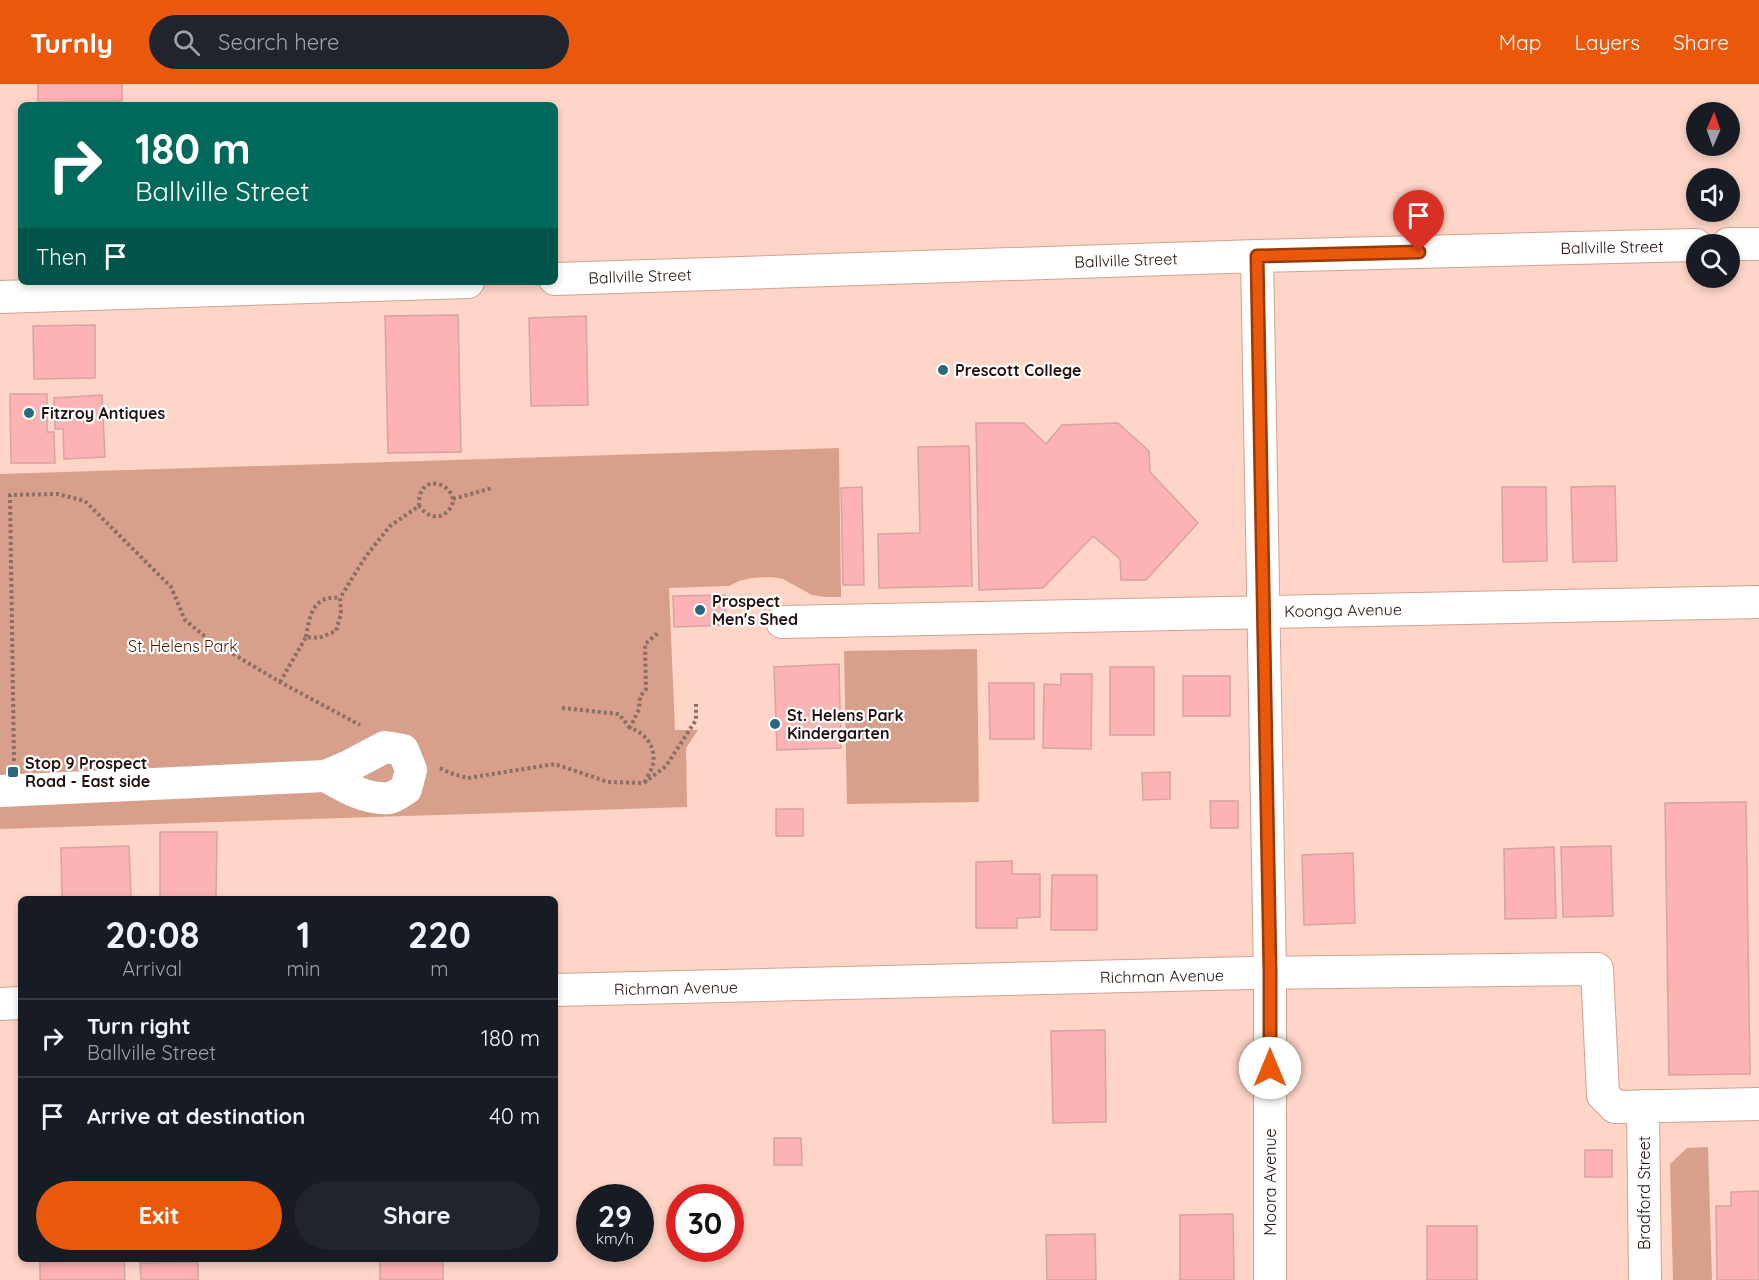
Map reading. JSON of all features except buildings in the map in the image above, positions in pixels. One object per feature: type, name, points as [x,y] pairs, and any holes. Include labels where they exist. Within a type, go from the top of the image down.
[{"type":"street","points":[[1740,244],[1759,244]]},
{"type":"street","name":"Ballville Street","points":[[558,279],[1257,256],[1686,245]]},
{"type":"street","name":"Moora Avenue","points":[[1257,256],[1270,973],[1270,1280]]},
{"type":"street","points":[[0,297],[374,285]]},
{"type":"street","name":"Koonga Avenue","points":[[782,622],[1759,602]]},
{"type":"street","points":[[7,790],[326,776]]},
{"type":"street","name":"Richman Avenue","points":[[558,990],[1270,973],[1597,969],[1603,1095],[1615,1107],[1643,1106]]},
{"type":"street","points":[[0,1004],[18,1003]]},
{"type":"street","points":[[1643,1106],[1759,1104]]},
{"type":"street","name":"Bradford Street","points":[[1643,1106],[1644,1280]]},
{"type":"path","points":[[432,483],[441,483],[450,490],[453,499],[450,509],[443,515],[434,517],[424,513],[419,506],[419,496],[423,489],[432,483]]},
{"type":"path","points":[[453,499],[492,488]]},
{"type":"path","points":[[7,790],[10,495],[57,494],[85,501],[171,587],[185,620],[208,639],[280,682],[370,730]]},
{"type":"path","points":[[306,637],[319,638],[336,631],[342,613],[340,598],[366,556],[390,526],[419,506]]},
{"type":"path","points":[[280,682],[306,637],[309,619],[316,604],[332,597],[340,598]]},
{"type":"path","points":[[630,728],[639,709],[640,697],[646,689],[645,644],[658,632]]},
{"type":"path","points":[[440,768],[468,778],[555,764],[608,782],[644,783],[666,766],[696,720],[696,704]]},
{"type":"path","points":[[562,708],[619,714],[630,728],[642,731],[653,748],[653,766],[644,783]]},
{"type":"green space","name":"St. Helens Park","points":[[839,448],[841,597],[812,595],[783,579],[771,577],[752,578],[729,586],[669,588],[675,730],[698,730],[686,748],[687,807],[0,829],[0,474]]},
{"type":"green space","points":[[977,649],[979,802],[847,804],[844,651]]},
{"type":"green space","points":[[1708,1147],[1712,1280],[1673,1280],[1670,1164],[1687,1148]]},
{"type":"place","name":"Prescott College","points":[[943,370]]},
{"type":"place","name":"Fitzroy Antiques","points":[[29,413]]},
{"type":"place","name":"Prospect Men's Shed","points":[[700,610]]},
{"type":"place","name":"St. Helens Park Kindergarten","points":[[775,724]]},
{"type":"place","name":"Stop 9 Prospect Road - East side","points":[[13,772]]},
{"type":"route","points":[[1270,1068],[1257,256],[1419,252]]}]
